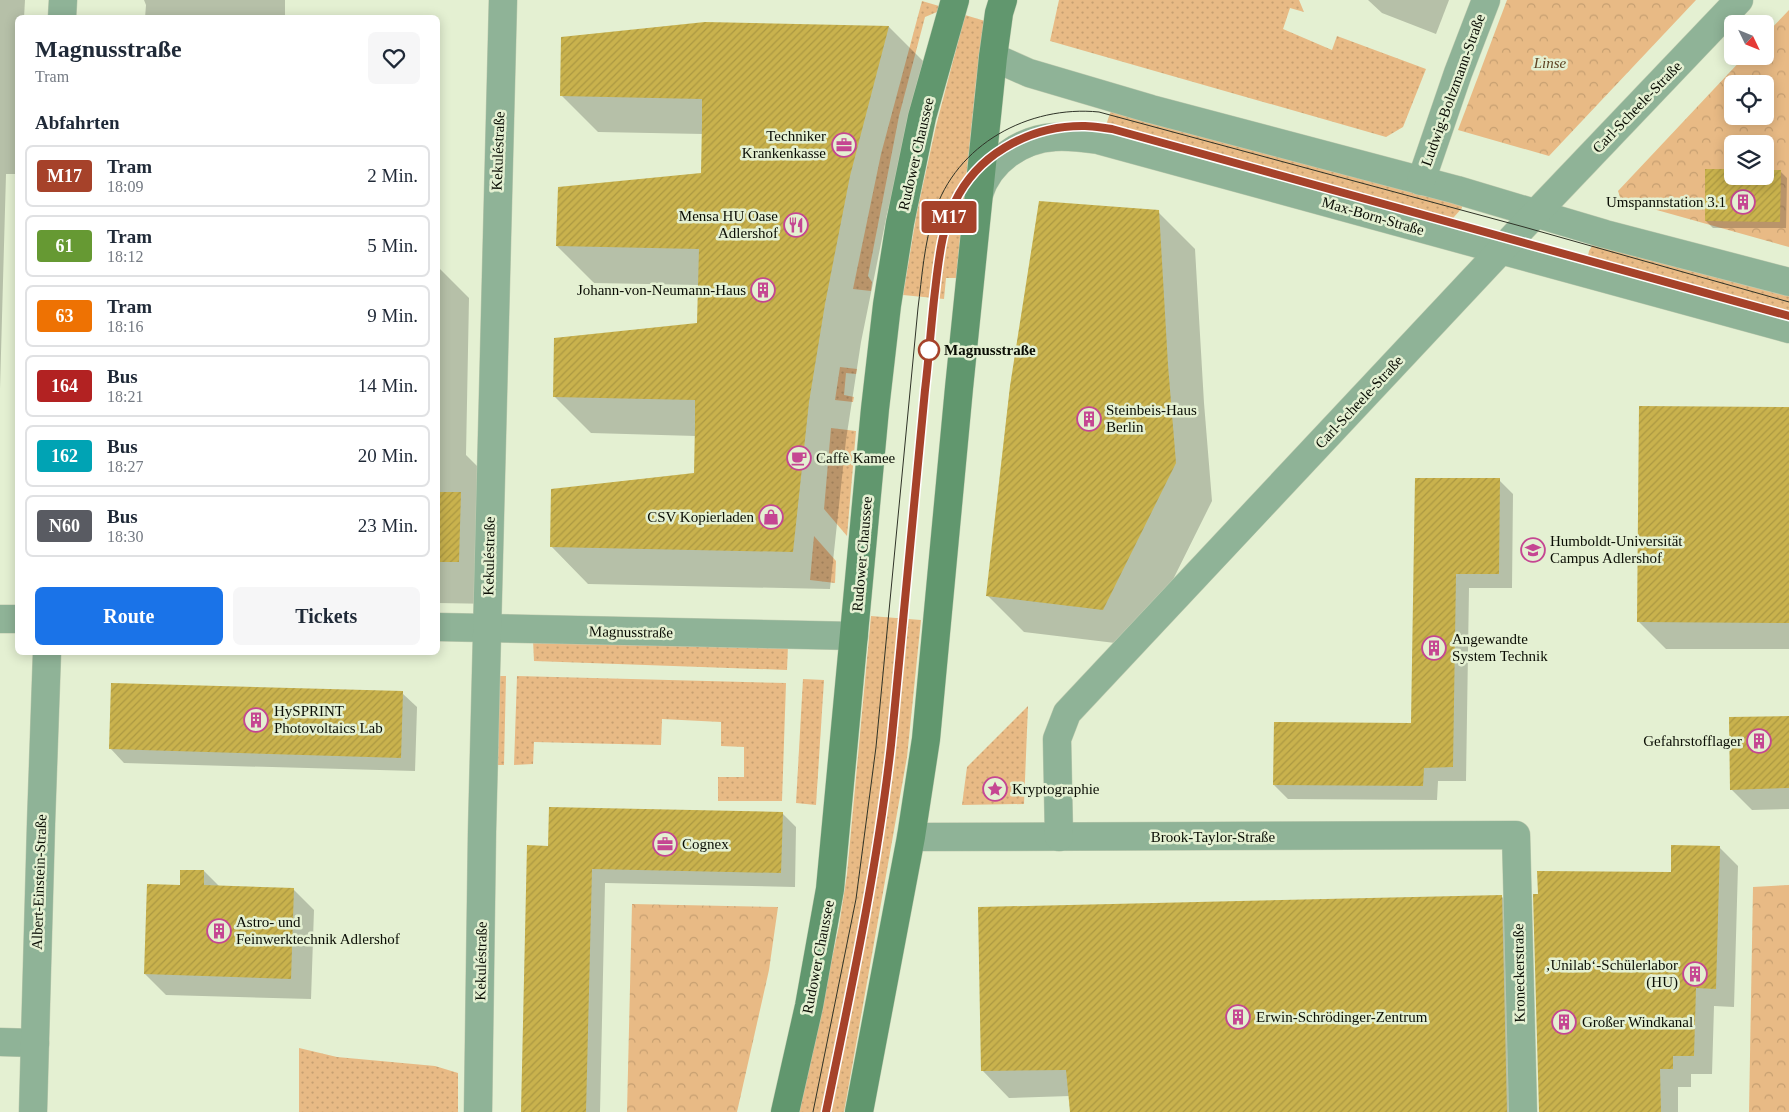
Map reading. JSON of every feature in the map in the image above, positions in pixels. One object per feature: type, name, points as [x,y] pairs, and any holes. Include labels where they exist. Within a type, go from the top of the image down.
[{"type":"main road","name":"Rudower Chaussee","points":[[785,1112],[809,1006],[830,889],[876,399],[887,305],[900,223],[922,117],[955,0]]},
{"type":"main road","points":[[859,1112],[911,837],[926,739],[993,57],[999,13],[1003,0]]},
{"type":"street","points":[[62,15],[63,0]]},
{"type":"street","name":"Kekuléstraße","points":[[478,1112],[482,832],[496,216],[503,0]]},
{"type":"street","name":"Ludwig-Boltzmann-Straße","points":[[1421,181],[1458,73],[1486,0]]},
{"type":"street","name":"Carl-Scheele-Straße","points":[[1059,838],[1057,739],[1068,713],[1535,214],[1739,0]]},
{"type":"street","points":[[993,57],[1029,73],[1151,109],[1789,282]]},
{"type":"street","name":"Max-Born-Straße","points":[[979,194],[986,176],[994,164],[1016,149],[1047,138],[1075,137],[1114,144],[1789,329]]},
{"type":"street","points":[[0,619],[15,619]]},
{"type":"street","name":"Magnusstraße","points":[[440,627],[854,636]]},
{"type":"street","name":"Albert-Einstein-Straße","points":[[33,1112],[47,655]]},
{"type":"street","name":"Brook-Taylor-Straße","points":[[911,837],[1516,835]]},
{"type":"street","name":"Kroneckerstraße","points":[[1516,835],[1523,1112]]},
{"type":"street","points":[[0,1042],[35,1043]]},
{"type":"green space","points":[[1059,0],[1299,0],[1304,12],[1290,8],[1283,29],[1332,50],[1337,36],[1426,69],[1403,127],[1386,137],[1050,41]]},
{"type":"green space","name":"Linse","points":[[1507,0],[1696,0],[1549,156],[1458,130]]},
{"type":"green space","points":[[922,1],[939,6],[937,12],[925,17],[899,116],[868,276],[872,282],[871,291],[853,289],[881,154]]},
{"type":"green space","points":[[1789,10],[1789,247],[1621,200],[1618,191],[1724,78],[1724,125],[1774,125],[1774,75],[1727,75],[1737,65],[1774,65],[1774,26]]},
{"type":"green space","points":[[965,15],[985,21],[976,82],[956,278],[946,278],[944,299],[903,295],[917,212],[936,126]]},
{"type":"green space","points":[[1112,108],[1462,204],[1462,208],[1446,226],[1110,133],[1106,125]]},
{"type":"green space","points":[[1596,239],[1789,292],[1789,321],[1586,265],[1589,251]]},
{"type":"green space","points":[[840,367],[857,369],[856,374],[846,373],[844,395],[854,397],[853,402],[835,400]]},
{"type":"green space","points":[[831,428],[856,431],[847,536],[824,509]]},
{"type":"green space","points":[[814,536],[836,561],[835,583],[810,580]]},
{"type":"green space","points":[[871,616],[921,620],[907,757],[844,1112],[799,1112],[839,926],[847,874]]},
{"type":"green space","points":[[533,640],[788,645],[787,670],[534,661]]},
{"type":"green space","points":[[499,676],[506,676],[504,765],[496,765]]},
{"type":"green space","points":[[517,676],[786,683],[782,801],[718,801],[718,777],[744,777],[744,747],[721,746],[721,722],[662,719],[661,745],[534,742],[533,764],[514,765]]},
{"type":"green space","points":[[803,679],[824,680],[816,805],[796,803]]},
{"type":"green space","points":[[1028,706],[1024,804],[962,805],[967,767]]},
{"type":"green space","points":[[1789,885],[1789,1112],[1749,1112],[1753,887]]},
{"type":"green space","points":[[632,904],[778,907],[769,970],[737,1112],[627,1112]]},
{"type":"green space","points":[[299,1048],[337,1057],[435,1066],[458,1073],[458,1112],[299,1112]]},
{"type":"building","name":"Johann-von-Neumann-Haus","points":[[705,22],[889,26],[850,176],[825,304],[809,402],[793,552],[550,547],[551,489],[694,473],[695,400],[553,397],[554,338],[697,323],[699,249],[556,246],[558,187],[701,173],[702,99],[560,96],[561,37]]},
{"type":"building","name":"Umspannstation 3.1","points":[[1705,169],[1724,169],[1724,185],[1774,185],[1774,170],[1781,170],[1780,222],[1705,221]]},
{"type":"building","name":"Steinbeis-Haus Berlin","points":[[1039,201],[1159,210],[1176,463],[1103,610],[986,596],[1010,386]]},
{"type":"building","points":[[1639,406],[1789,407],[1789,623],[1637,622]]},
{"type":"building","name":"Angewandte System Technik","points":[[1415,478],[1500,478],[1499,574],[1456,574],[1453,767],[1424,768],[1423,786],[1273,785],[1274,722],[1411,723]]},
{"type":"building","points":[[440,492],[461,492],[459,562],[440,562]]},
{"type":"building","name":"HySPRINT Photovoltaics Lab","points":[[111,683],[403,691],[401,758],[109,749]]},
{"type":"building","name":"Gefahrstofflager","points":[[1789,716],[1789,788],[1730,790],[1729,717]]},
{"type":"building","points":[[549,807],[783,812],[781,873],[592,869],[586,1112],[521,1112],[527,845],[548,846]]},
{"type":"building","points":[[1671,845],[1720,846],[1716,989],[1696,988],[1694,1056],[1673,1056],[1673,1069],[1660,1069],[1661,1112],[1539,1112],[1533,894],[1538,894],[1537,871],[1671,872]]},
{"type":"building","name":"Astro- und Feinwerktechnik Adlershof","points":[[180,870],[204,870],[204,885],[294,888],[291,979],[144,974],[147,884],[180,885]]},
{"type":"building","name":"Erwin-Schrödinger-Zentrum","points":[[1502,895],[1507,1112],[1070,1112],[1066,1070],[981,1071],[978,907]]},
{"type":"tram line","points":[[813,1112],[856,899],[876,747],[918,308],[926,249],[934,214],[945,189],[959,168],[977,149],[998,134],[1022,123],[1047,115],[1099,112],[1524,227],[1789,302]]},
{"type":"tram line","points":[[826,1112],[862,929],[885,791],[932,314],[940,253],[945,229],[953,206],[978,169],[990,158],[1017,141],[1047,130],[1075,126],[1112,129],[1789,316]]},
{"type":"tram line","name":"M17","points":[[826,1112],[869,900],[890,749],[933,310],[942,237],[960,192],[974,173],[999,151],[1026,136],[1050,129],[1085,126],[1112,129],[1789,316]]},
{"type":"place","name":"Techniker Krankenkasse","points":[[844,145]]},
{"type":"place","name":"Umspannstation 3.1","points":[[1743,202]]},
{"type":"place","name":"Mensa HU Oase Adlershof","points":[[796,225]]},
{"type":"place","name":"Johann-von-Neumann-Haus","points":[[763,290]]},
{"type":"place","name":"Magnusstraße","points":[[929,350]]},
{"type":"place","name":"Steinbeis-Haus Berlin","points":[[1089,419]]},
{"type":"place","name":"Caffè Kamee","points":[[799,458]]},
{"type":"place","name":"CSV Kopierladen","points":[[771,517]]},
{"type":"place","name":"Humboldt-Universität Campus Adlershof","points":[[1533,550]]},
{"type":"place","name":"Angewandte System Technik","points":[[1434,648]]},
{"type":"place","name":"HySPRINT Photovoltaics Lab","points":[[256,720]]},
{"type":"place","name":"Gefahrstofflager","points":[[1759,741]]},
{"type":"place","name":"Kryptographie","points":[[995,789]]},
{"type":"place","name":"Cognex","points":[[665,844]]},
{"type":"place","name":"Astro- und Feinwerktechnik Adlershof","points":[[219,931]]},
{"type":"place","name":"‚Unilab‘-Schülerlabor (HU)","points":[[1695,974]]},
{"type":"place","name":"Erwin-Schrödinger-Zentrum","points":[[1238,1017]]},
{"type":"place","name":"Großer Windkanal","points":[[1564,1022]]}]
